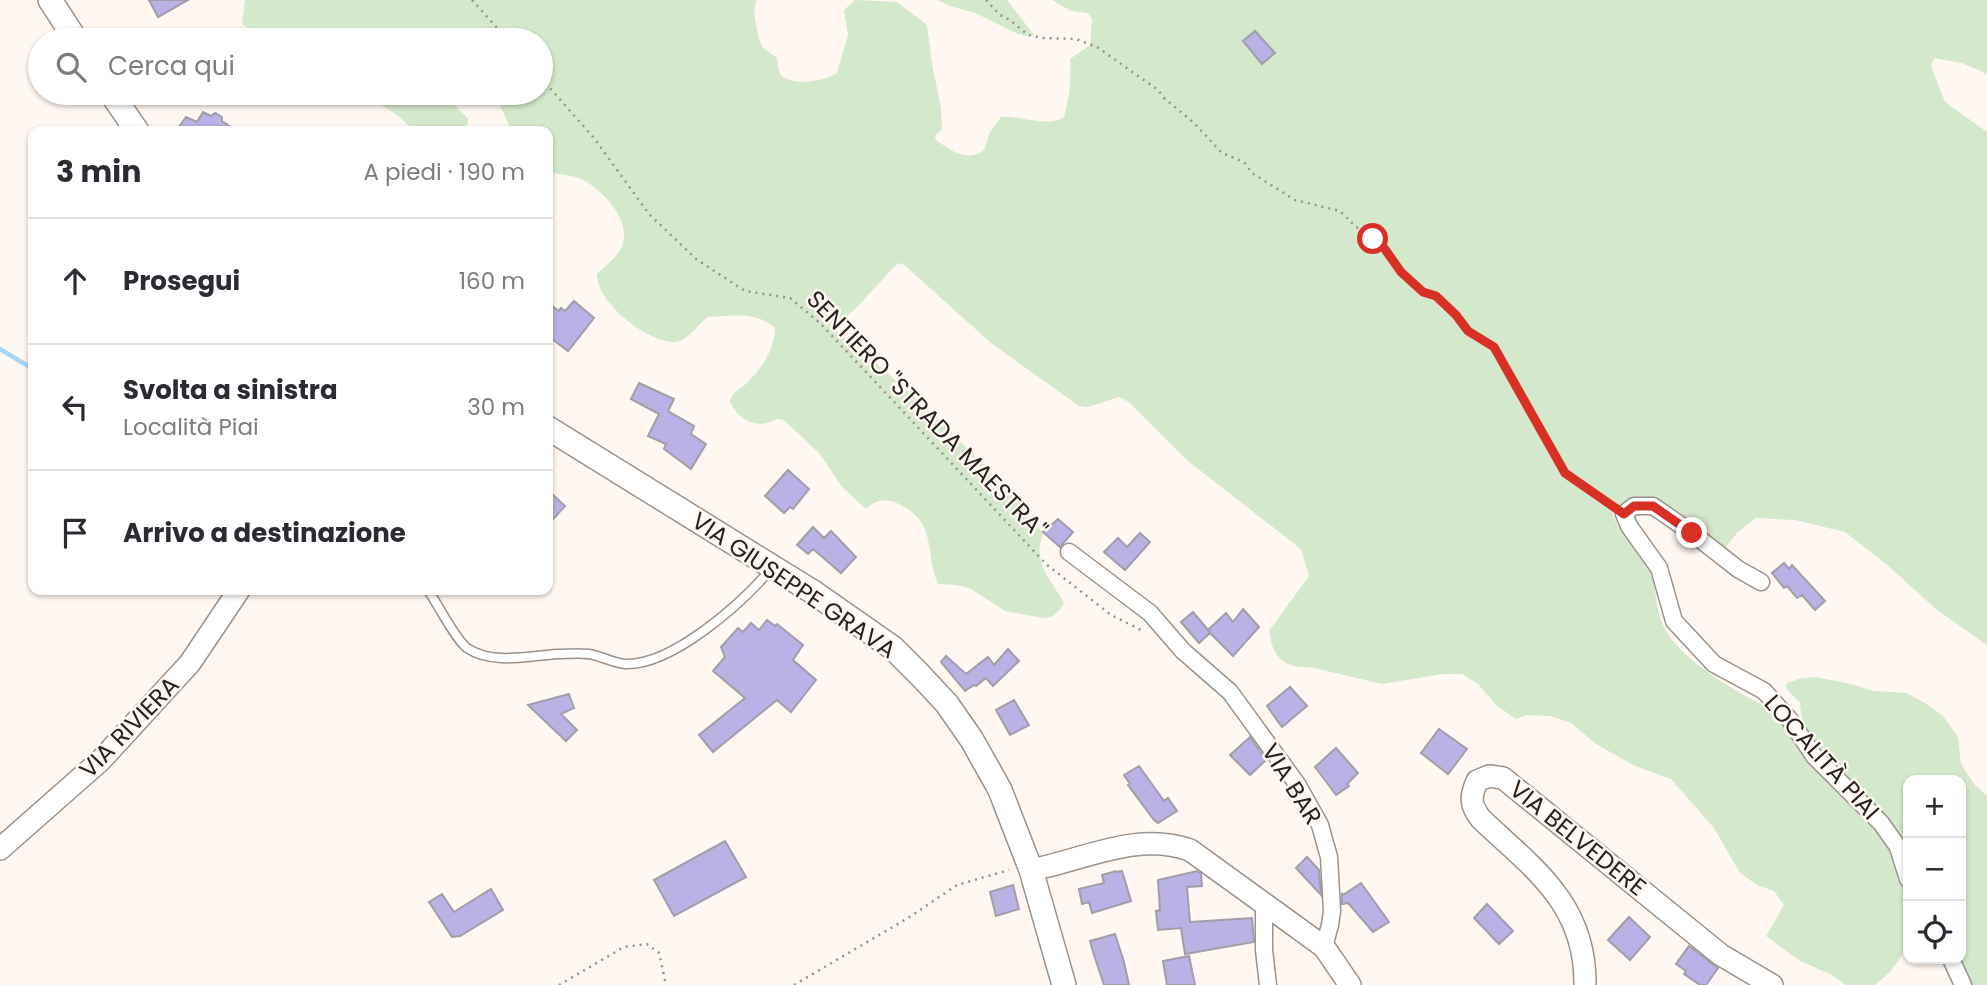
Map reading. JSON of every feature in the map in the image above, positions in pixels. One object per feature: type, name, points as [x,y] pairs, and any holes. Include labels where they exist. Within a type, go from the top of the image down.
[{"type":"main road","points":[[50,0],[68,28]]},
{"type":"main road","points":[[119,105],[134,126]]},
{"type":"main road","name":"VIA GIUSEPPE GRAVA","points":[[553,431],[773,567],[894,648],[947,704],[972,740],[1000,790],[1030,867],[1064,985]]},
{"type":"street","points":[[1624,514],[1634,506],[1653,506],[1738,569],[1761,582]]},
{"type":"street","name":"LOCALITÀ PIAI","points":[[1624,514],[1629,526],[1659,568],[1674,621],[1714,664],[1764,691],[1782,710],[1814,756],[1881,823],[1898,847],[1903,863]]},
{"type":"street","name":"VIA BAR","points":[[1069,552],[1150,613],[1183,651],[1230,692],[1297,784],[1320,825],[1329,857],[1332,911],[1324,947]]},
{"type":"street","name":"VIA RIVIERA","points":[[0,849],[101,761],[190,663],[236,595]]},
{"type":"street","name":"VIA BELVEDERE","points":[[1585,985],[1585,960],[1577,929],[1547,881],[1480,819],[1473,809],[1470,796],[1477,781],[1489,776],[1503,778],[1721,955],[1772,985]]},
{"type":"street","points":[[1030,867],[1135,844],[1172,844],[1190,850],[1324,947],[1350,985]]},
{"type":"street","points":[[1264,903],[1264,950],[1268,985]]},
{"type":"street","points":[[1953,964],[1963,985]]},
{"type":"lane","points":[[431,595],[464,646],[475,652],[493,658],[588,654],[624,664],[643,662],[664,654],[704,631],[750,593],[773,567]]},
{"type":"path","points":[[472,0],[497,28]]},
{"type":"path","points":[[985,0],[1000,15],[1028,35],[1076,39],[1104,51],[1158,90],[1222,153],[1244,162],[1252,173],[1295,200],[1340,211],[1356,227],[1366,231],[1382,245],[1401,272],[1423,292],[1436,296],[1468,331],[1494,347],[1565,473],[1624,514]]},
{"type":"path","name":"SENTIERO \"STRADA MAESTRA\"","points":[[553,92],[594,138],[649,214],[696,259],[745,291],[790,298],[820,323],[1046,564],[1111,615],[1147,633]]},
{"type":"path","points":[[794,985],[908,918],[957,885],[1030,867]]},
{"type":"path","points":[[559,985],[624,947],[648,944],[659,953],[666,985]]},
{"type":"green space","points":[[245,0],[756,0],[754,14],[763,48],[777,58],[781,75],[800,82],[818,80],[837,73],[848,35],[844,10],[855,0],[897,2],[927,25],[941,108],[942,129],[935,136],[936,140],[959,154],[971,155],[984,150],[990,132],[1001,117],[1050,121],[1064,117],[1070,88],[1070,59],[1090,45],[1092,19],[1088,13],[1071,11],[1052,0],[1987,0],[1987,74],[1962,63],[1934,58],[1931,66],[1945,102],[1987,132],[1987,645],[1936,609],[1845,532],[1795,520],[1756,518],[1737,533],[1724,549],[1632,501],[1617,507],[1613,513],[1621,530],[1650,567],[1660,617],[1666,631],[1677,645],[1706,671],[1769,708],[1884,834],[1903,882],[1903,954],[1890,972],[1875,985],[1846,985],[1830,974],[1800,961],[1766,936],[1784,905],[1774,891],[1757,885],[1740,873],[1714,828],[1671,779],[1635,766],[1596,744],[1571,723],[1550,716],[1527,715],[1516,719],[1496,705],[1478,684],[1462,674],[1442,674],[1382,684],[1286,663],[1276,654],[1269,631],[1309,576],[1301,549],[1188,461],[1129,402],[1119,397],[1088,407],[1079,406],[991,343],[902,263],[896,265],[856,308],[832,329],[908,391],[1025,507],[1022,510],[1043,533],[1040,544],[1041,562],[1064,603],[1051,617],[1043,618],[1005,611],[971,589],[938,584],[928,538],[919,519],[910,511],[897,503],[884,500],[866,509],[842,487],[820,454],[784,420],[777,419],[763,424],[750,422],[734,409],[731,398],[763,364],[770,351],[775,328],[752,317],[708,317],[683,339],[673,342],[662,340],[625,319],[605,296],[597,274],[618,253],[624,240],[624,230],[616,210],[601,193],[585,181],[553,173],[553,126],[510,126],[500,105],[553,105],[553,28],[248,28],[242,24]]},
{"type":"green space","points":[[937,0],[1007,0],[1034,35],[1018,34],[975,13]]},
{"type":"green space","points":[[381,105],[455,105],[468,119],[468,124],[409,126]]},
{"type":"green space","points":[[1816,677],[1873,691],[1906,693],[1943,716],[1958,737],[1961,764],[1974,784],[1987,796],[1987,985],[1970,985],[1961,964],[1966,964],[1966,775],[1903,775],[1903,862],[1803,732],[1800,703],[1786,688],[1787,683]]},
{"type":"building","points":[[149,0],[188,0],[158,17]]},
{"type":"building","points":[[1255,31],[1275,53],[1262,64],[1243,41]]},
{"type":"building","points":[[203,112],[211,116],[215,113],[230,126],[180,126],[186,117],[197,122]]},
{"type":"building","points":[[574,301],[594,318],[568,351],[553,340],[553,307],[565,311]]},
{"type":"building","points":[[639,383],[674,399],[668,411],[694,426],[691,434],[706,444],[691,469],[664,449],[666,444],[648,436],[659,414],[631,399]]},
{"type":"building","points":[[788,470],[809,489],[793,509],[790,507],[784,513],[765,496]]},
{"type":"building","points":[[553,495],[565,506],[553,519]]},
{"type":"building","points":[[1058,519],[1073,532],[1060,547],[1043,532]]},
{"type":"building","points":[[813,527],[824,538],[831,531],[856,557],[841,573],[813,549],[808,554],[797,545]]},
{"type":"building","points":[[1140,533],[1150,542],[1125,570],[1104,552],[1118,538],[1127,547]]},
{"type":"building","points":[[1784,563],[1789,569],[1792,565],[1825,601],[1815,610],[1802,595],[1797,598],[1787,586],[1784,588],[1772,573]]},
{"type":"building","points":[[1243,609],[1259,627],[1233,656],[1210,633],[1199,643],[1181,622],[1193,612],[1208,630],[1226,613],[1233,622]]},
{"type":"building","points":[[767,620],[775,626],[777,624],[803,645],[793,660],[816,680],[791,712],[777,700],[713,752],[699,735],[745,698],[713,671],[725,657],[721,647],[738,628],[743,632],[751,623],[759,630]]},
{"type":"building","points":[[1008,649],[1019,661],[993,686],[986,678],[965,691],[941,662],[946,656],[966,674],[988,657],[994,665]]},
{"type":"building","points":[[1290,687],[1307,706],[1282,727],[1267,706]]},
{"type":"building","points":[[569,694],[574,708],[561,714],[577,730],[566,741],[528,705]]},
{"type":"building","points":[[1014,700],[1029,725],[1010,735],[996,710]]},
{"type":"building","points":[[1439,729],[1467,749],[1448,774],[1421,753]]},
{"type":"building","points":[[1250,737],[1266,760],[1250,775],[1230,755]]},
{"type":"building","points":[[1336,748],[1358,773],[1347,784],[1349,786],[1336,795],[1315,767]]},
{"type":"building","points":[[1139,766],[1164,801],[1168,798],[1177,811],[1158,823],[1128,785],[1130,784],[1124,775]]},
{"type":"building","points":[[725,841],[746,877],[674,916],[654,880]]},
{"type":"building","points":[[1307,857],[1319,870],[1321,895],[1296,868]]},
{"type":"building","points":[[1122,871],[1131,901],[1092,913],[1089,902],[1082,904],[1079,889],[1104,883],[1102,875]]},
{"type":"building","points":[[1197,871],[1201,874],[1202,886],[1187,887],[1190,922],[1252,918],[1254,942],[1185,954],[1181,928],[1158,930],[1158,880]]},
{"type":"building","points":[[1361,883],[1389,922],[1373,932],[1348,903],[1342,904],[1342,893],[1343,895]]},
{"type":"building","points":[[1013,885],[1019,909],[996,916],[990,892]]},
{"type":"building","points":[[491,889],[503,910],[460,936],[452,937],[429,902],[442,894],[454,912]]},
{"type":"building","points":[[1487,904],[1513,931],[1499,944],[1474,918]]},
{"type":"building","points":[[1629,917],[1650,937],[1630,960],[1608,940]]},
{"type":"building","points":[[1115,934],[1129,985],[1104,985],[1093,952],[1090,941]]},
{"type":"building","points":[[1689,946],[1718,968],[1706,985],[1700,985],[1684,974],[1686,971],[1676,964]]},
{"type":"building","points":[[1189,956],[1195,985],[1167,985],[1163,961]]},
{"type":"waterway","points":[[0,349],[28,366]]},
{"type":"route","points":[[1373,239],[1382,245],[1401,272],[1423,292],[1436,296],[1468,331],[1494,347],[1565,473],[1624,514],[1634,506],[1653,506],[1692,533]]}]
